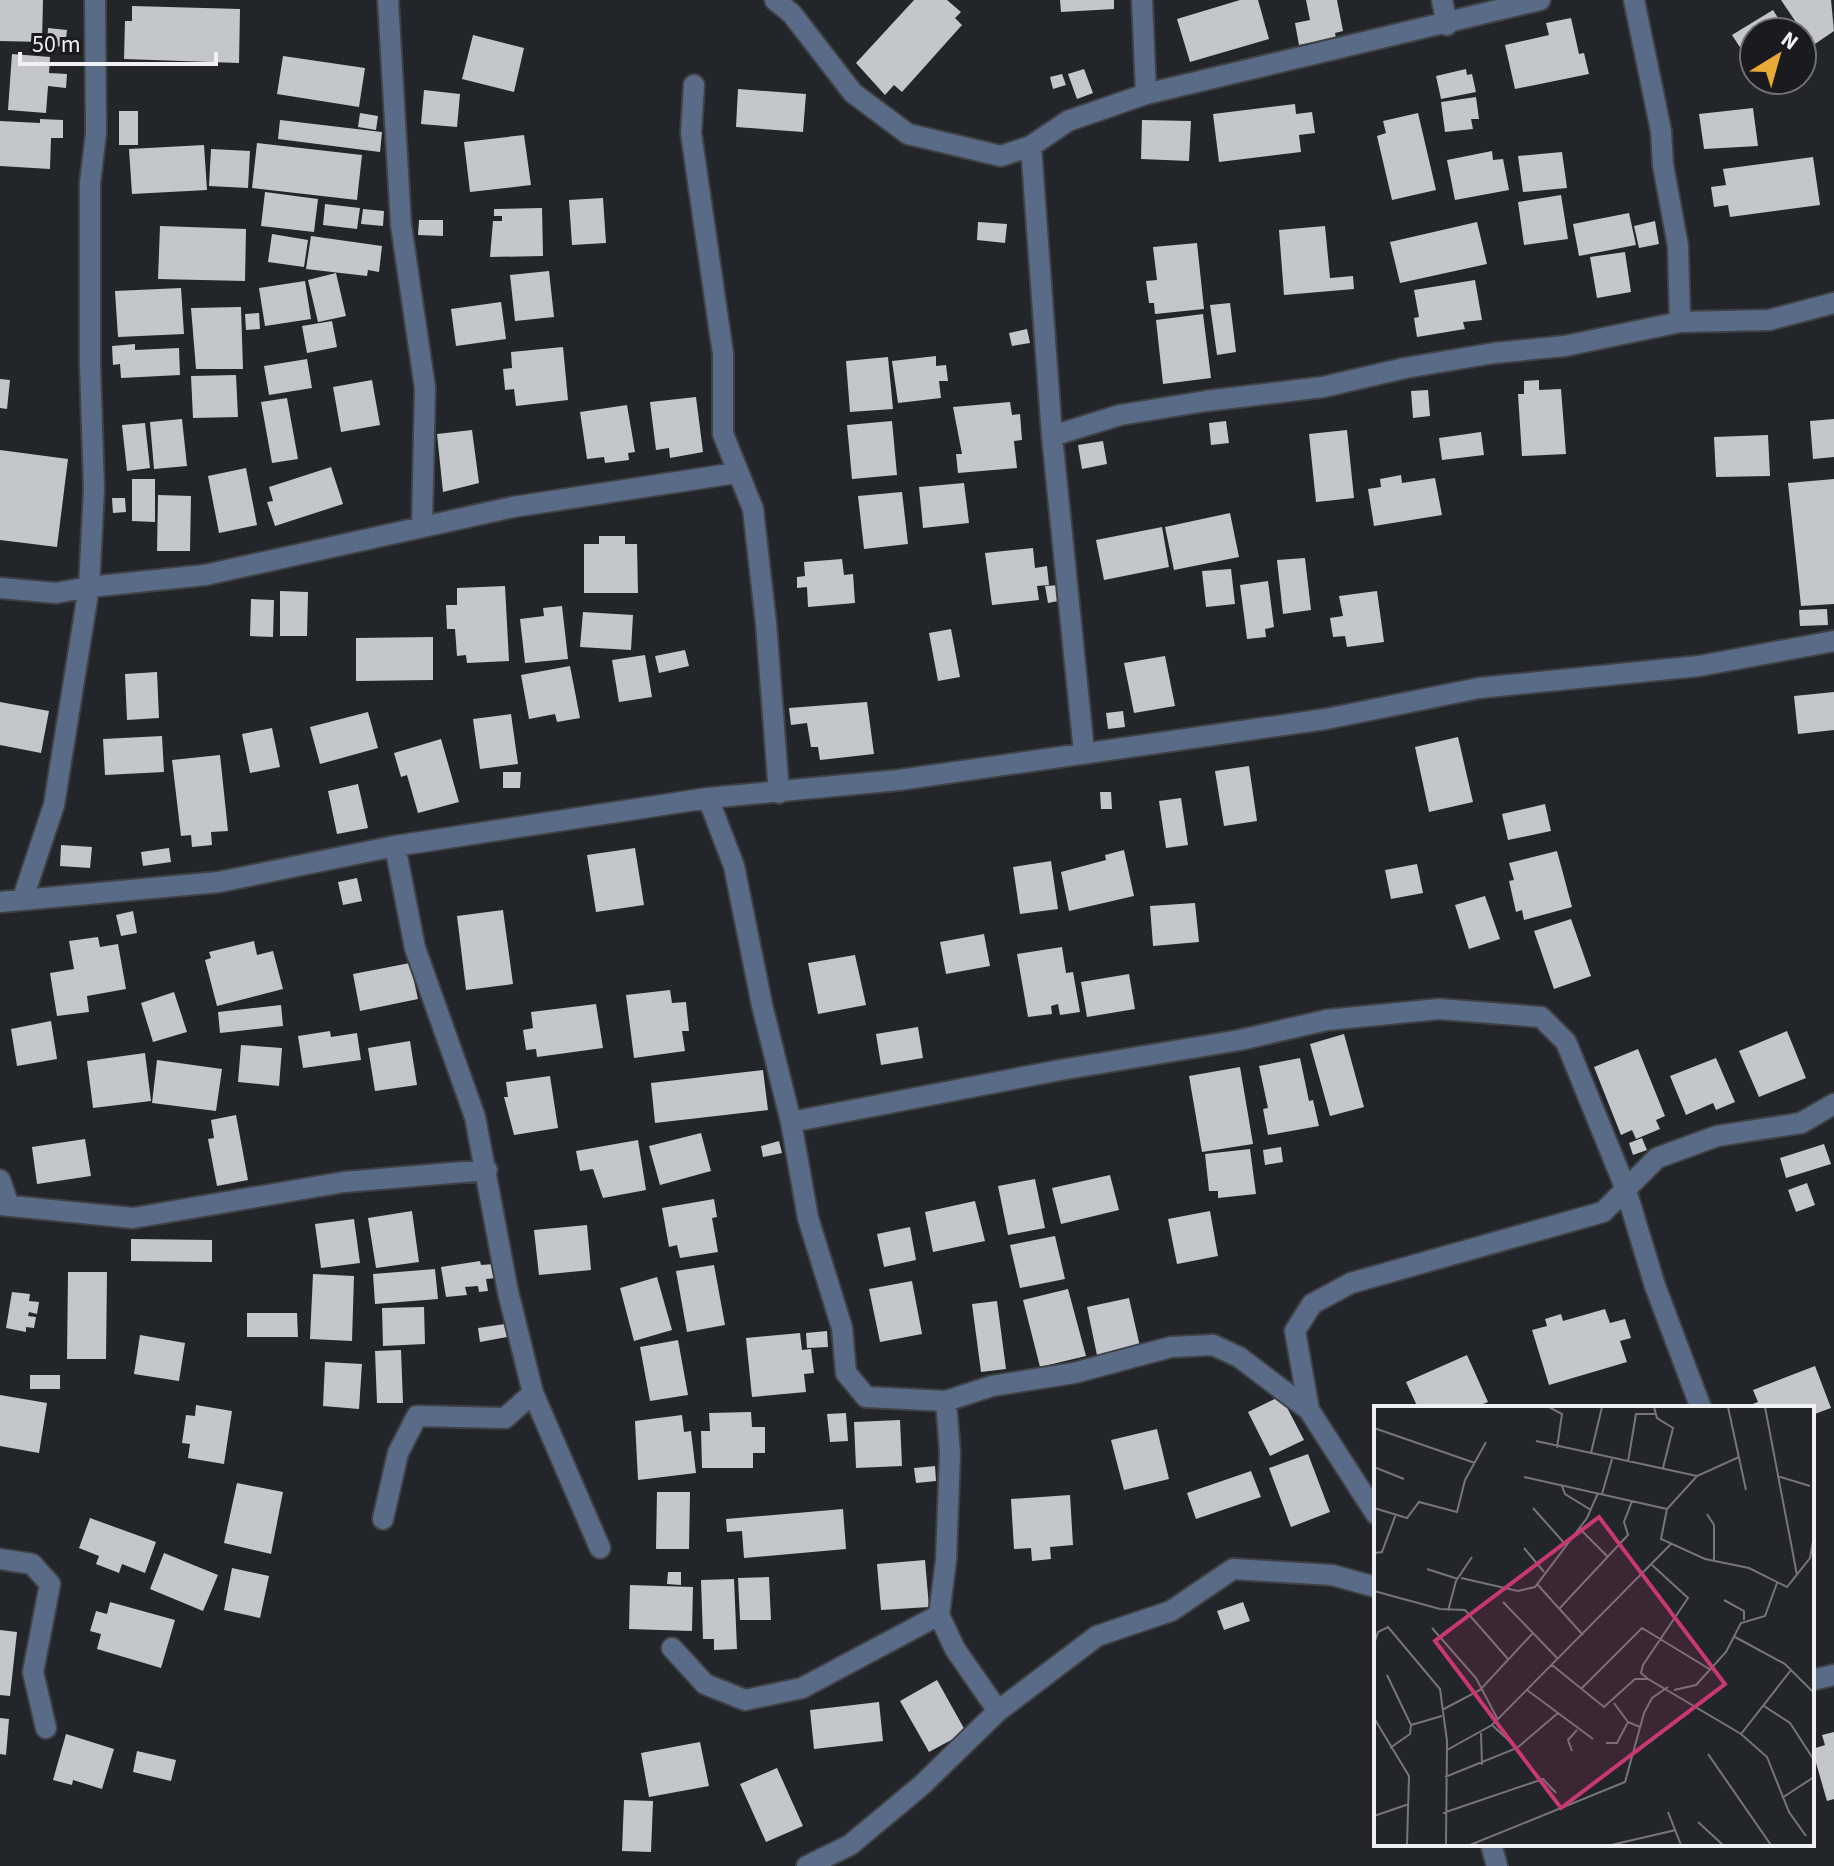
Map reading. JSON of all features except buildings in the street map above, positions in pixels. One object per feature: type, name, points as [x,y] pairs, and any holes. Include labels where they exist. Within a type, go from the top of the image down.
[{"type":"street","points":[[23,898],[54,805],[89,587],[94,489],[90,183],[96,133],[95,0]]},
{"type":"street","points":[[388,0],[401,225],[425,388],[422,526]]},
{"type":"street","points":[[775,0],[792,14],[853,93],[908,134],[1001,156],[1031,146],[1068,121],[1146,94],[1447,25],[1540,0]]},
{"type":"street","points":[[1142,0],[1146,94]]},
{"type":"street","points":[[1442,0],[1447,25]]},
{"type":"street","points":[[1634,0],[1661,131],[1663,165],[1678,246],[1680,322]]},
{"type":"street","points":[[694,85],[691,133],[723,354],[723,434],[736,473],[753,509],[766,623],[779,793]]},
{"type":"street","points":[[1031,146],[1052,436],[1084,752]]},
{"type":"street","points":[[1052,436],[1120,415],[1323,387],[1405,368],[1494,353],[1565,346],[1680,322],[1769,320],[1834,303]]},
{"type":"street","points":[[0,588],[56,593],[205,575],[513,507],[736,473]]},
{"type":"street","points":[[0,902],[219,882],[395,846],[708,798],[779,793],[1326,719],[1479,688],[1699,666],[1834,641]]},
{"type":"street","points":[[708,798],[734,866],[762,1005],[791,1122],[808,1218],[842,1328],[846,1373],[866,1397],[946,1401],[992,1386],[1074,1373],[1171,1347],[1213,1345],[1239,1357],[1309,1410],[1374,1511]]},
{"type":"street","points":[[395,846],[415,948],[454,1048],[487,1170],[508,1292],[533,1393],[600,1548]]},
{"type":"street","points":[[791,1122],[1060,1070],[1240,1040],[1327,1020],[1439,1009],[1541,1017],[1566,1042],[1625,1187],[1655,1286],[1700,1406]]},
{"type":"street","points":[[1309,1410],[1295,1331],[1312,1304],[1351,1283],[1603,1212],[1657,1158],[1717,1136],[1801,1123],[1834,1104]]},
{"type":"street","points":[[0,1180],[5,1206],[133,1218],[344,1182],[487,1170]]},
{"type":"street","points":[[383,1519],[398,1453],[417,1416],[505,1418],[533,1393]]},
{"type":"street","points":[[946,1401],[949,1467],[946,1560],[939,1615],[955,1649],[998,1711]]},
{"type":"street","points":[[0,1559],[32,1564],[50,1584],[33,1672],[46,1728]]},
{"type":"street","points":[[807,1866],[850,1845],[922,1785],[998,1711],[1097,1636],[1171,1611],[1233,1569],[1332,1575],[1374,1586]]},
{"type":"street","points":[[672,1648],[705,1684],[745,1700],[802,1688],[939,1615]]},
{"type":"street","points":[[1814,1680],[1834,1675]]},
{"type":"street","points":[[1492,1846],[1497,1866]]}]
